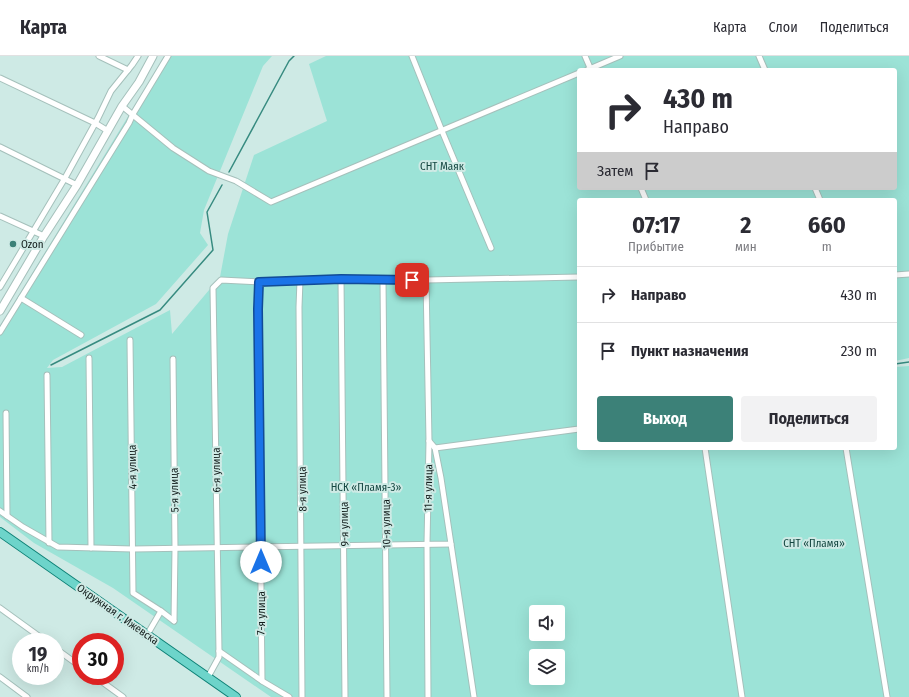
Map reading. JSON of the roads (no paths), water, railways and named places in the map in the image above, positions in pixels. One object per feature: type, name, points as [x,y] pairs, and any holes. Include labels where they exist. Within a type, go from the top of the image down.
[{"type":"main road","name":"Окружная г. Ижевска","points":[[0,532],[236,697]]},
{"type":"street","points":[[99,56],[128,70]]},
{"type":"street","points":[[0,287],[2,277],[13,266],[32,231],[65,178],[111,91],[138,56]]},
{"type":"street","points":[[0,311],[22,272],[77,184],[122,106],[139,82],[154,56]]},
{"type":"street","points":[[0,332],[130,124],[133,114],[168,56]]},
{"type":"street","points":[[412,56],[491,248]]},
{"type":"street","points":[[585,56],[590,68]]},
{"type":"street","points":[[592,68],[620,56]]},
{"type":"street","points":[[759,56],[764,68]]},
{"type":"street","points":[[122,106],[173,148],[209,171],[236,182],[271,202],[577,74]]},
{"type":"street","points":[[0,78],[95,123],[108,131]]},
{"type":"street","points":[[0,147],[77,184]]},
{"type":"street","points":[[0,216],[44,236]]},
{"type":"street","points":[[13,266],[22,272]]},
{"type":"street","points":[[897,275],[909,274]]},
{"type":"street","points":[[259,282],[341,279],[426,280],[577,277]]},
{"type":"street","name":"9-я улица","points":[[341,279],[345,697]]},
{"type":"street","name":"6-я улица","points":[[219,651],[213,288],[221,280],[259,282]]},
{"type":"street","name":"8-я улица","points":[[300,280],[302,697]]},
{"type":"street","name":"10-я улица","points":[[383,280],[387,697]]},
{"type":"street","name":"11-я улица","points":[[426,280],[429,441],[427,544],[428,697]]},
{"type":"street","name":"7-я улица","points":[[259,282],[258,309],[262,681]]},
{"type":"street","points":[[21,298],[81,335]]},
{"type":"street","name":"4-я улица","points":[[130,340],[133,593],[161,611]]},
{"type":"street","points":[[89,358],[91,548]]},
{"type":"street","name":"5-я улица","points":[[161,611],[174,621],[175,548],[173,359]]},
{"type":"street","points":[[47,375],[49,543]]},
{"type":"street","points":[[6,413],[7,516]]},
{"type":"street","points":[[435,448],[577,429]]},
{"type":"street","points":[[429,441],[435,448],[441,478],[474,697]]},
{"type":"street","points":[[705,450],[742,697]]},
{"type":"street","points":[[846,450],[887,697]]},
{"type":"street","points":[[0,511],[49,543],[58,547],[133,549],[451,544]]},
{"type":"street","points":[[0,608],[35,633]]},
{"type":"street","points":[[147,635],[161,611]]},
{"type":"street","points":[[208,677],[217,661],[219,651],[262,681],[289,697]]},
{"type":"street","points":[[0,677],[27,697]]},
{"type":"street","points":[[106,685],[123,697]]},
{"type":"waterway","points":[[229,172],[289,61],[294,56]]},
{"type":"waterway","points":[[51,365],[160,310],[213,250],[207,212],[222,185]]},
{"type":"waterway","points":[[897,364],[909,362]]},
{"type":"place","name":"Ozon","points":[[13,244]]},
{"type":"park label","name":"СНТ Маяк","points":[[442,166]]},
{"type":"park label","name":"НСК «Пламя-3»","points":[[366,487]]},
{"type":"park label","name":"СНТ «Пламя»","points":[[814,543]]}]
